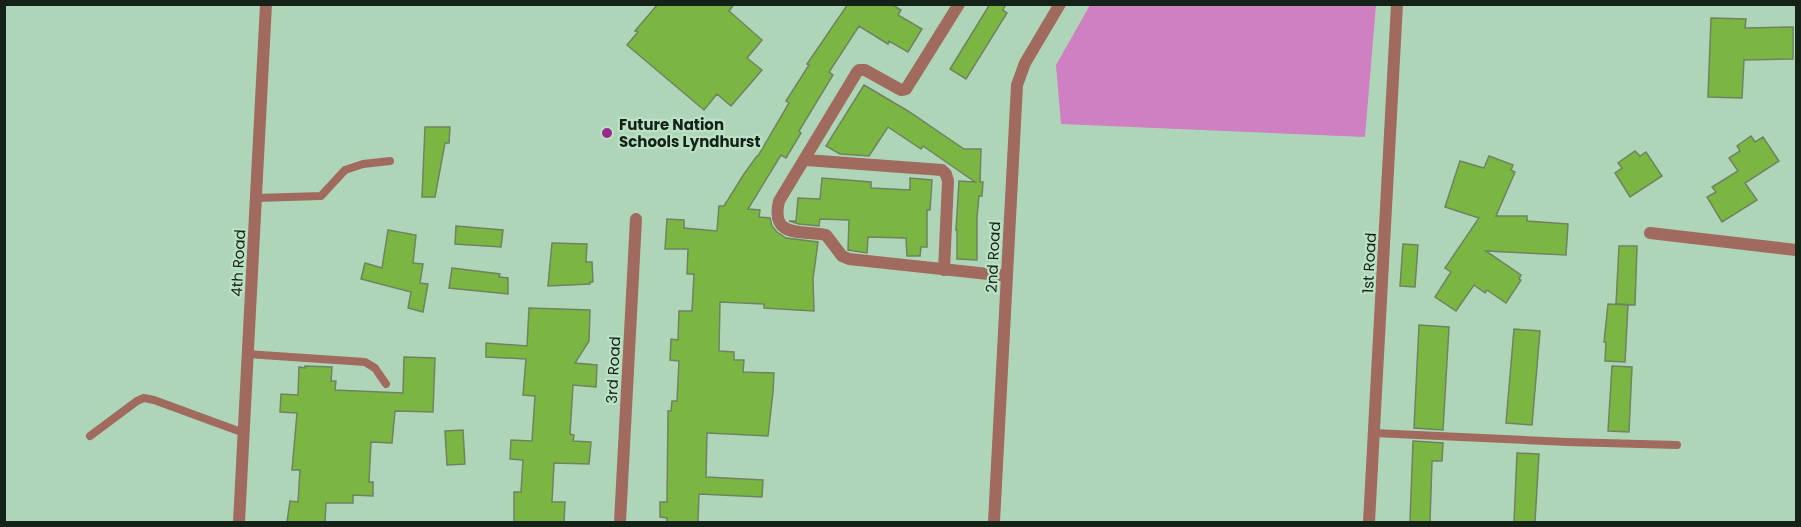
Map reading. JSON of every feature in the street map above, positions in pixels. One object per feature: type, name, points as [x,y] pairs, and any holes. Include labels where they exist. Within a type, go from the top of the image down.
[{"type":"street","name":"4th Road","points":[[239,522],[266,4]]},
{"type":"street","name":"2nd Road","points":[[994,522],[1017,85],[1025,63],[1059,4]]},
{"type":"street","name":"1st Road","points":[[1369,522],[1397,4]]},
{"type":"street","points":[[955,6],[906,89],[902,90],[865,70],[857,72],[780,201],[777,216],[786,229],[796,233],[825,235],[842,256],[849,259],[1007,276]]},
{"type":"street","points":[[806,160],[942,170],[948,181],[944,270]]},
{"type":"street","name":"3rd Road","points":[[620,522],[636,219]]},
{"type":"street","points":[[1650,233],[1797,250]]},
{"type":"lane","points":[[256,198],[321,196],[345,170],[363,164],[390,161]]},
{"type":"lane","points":[[248,354],[364,362],[375,368],[386,384]]},
{"type":"lane","points":[[90,436],[144,398],[244,433]]},
{"type":"lane","points":[[1374,433],[1677,445]]},
{"type":"shaded area","points":[[1090,5],[1376,5],[1365,137],[1061,124],[1056,65]]},
{"type":"building","points":[[658,4],[734,4],[729,11],[762,40],[747,58],[762,70],[731,106],[717,94],[704,110],[627,45],[638,32],[635,31]]},
{"type":"building","points":[[848,4],[891,4],[901,10],[898,15],[922,29],[908,52],[889,41],[888,44],[859,26],[829,72],[833,75],[799,131],[801,133],[786,158],[781,155],[748,209],[760,210],[759,217],[770,218],[772,226],[786,238],[818,242],[813,279],[814,311],[764,308],[764,304],[720,302],[719,351],[734,352],[734,360],[744,360],[743,372],[774,373],[773,392],[768,436],[707,433],[706,477],[763,480],[762,497],[699,494],[698,522],[667,522],[667,518],[660,517],[660,502],[667,502],[668,411],[671,411],[672,401],[677,401],[679,361],[670,360],[671,339],[678,340],[679,311],[692,311],[694,274],[687,274],[688,249],[665,249],[667,219],[684,220],[684,228],[717,231],[719,206],[724,206],[758,156],[789,103],[786,101],[809,65],[807,64]]},
{"type":"building","points":[[990,4],[1006,4],[1003,10],[1007,13],[966,79],[950,69]]},
{"type":"building","points":[[1711,18],[1746,19],[1745,28],[1793,27],[1793,59],[1744,60],[1742,98],[1708,97]]},
{"type":"building","points":[[864,85],[908,111],[964,149],[981,149],[980,182],[983,182],[977,217],[977,260],[957,259],[956,230],[959,181],[975,182],[923,146],[921,149],[888,127],[869,156],[840,154],[826,146]]},
{"type":"building","points":[[425,127],[450,127],[449,143],[445,143],[435,197],[422,197]]},
{"type":"building","points":[[1751,136],[1755,142],[1763,137],[1779,161],[1745,183],[1757,200],[1722,222],[1707,197],[1716,192],[1712,187],[1738,171],[1729,158],[1740,151],[1737,146]]},
{"type":"building","points":[[1635,151],[1640,156],[1646,152],[1662,176],[1630,197],[1615,173],[1622,168],[1618,163]]},
{"type":"building","points":[[1489,156],[1513,165],[1511,170],[1515,172],[1496,216],[1527,216],[1527,221],[1568,224],[1566,255],[1486,251],[1521,275],[1519,279],[1521,280],[1506,303],[1487,290],[1485,293],[1474,285],[1456,311],[1435,297],[1451,272],[1445,268],[1479,218],[1445,207],[1460,161],[1484,168]]},
{"type":"building","points":[[822,178],[871,182],[871,188],[910,190],[910,178],[932,180],[930,210],[927,210],[927,247],[921,247],[920,256],[907,256],[906,238],[868,237],[867,253],[848,250],[849,220],[820,219],[819,226],[789,221],[796,221],[798,198],[820,199]]},
{"type":"building","points":[[456,226],[503,230],[501,247],[455,244]]},
{"type":"building","points":[[388,230],[416,235],[413,263],[423,264],[420,283],[428,284],[423,312],[408,308],[411,292],[361,279],[365,263],[382,268]]},
{"type":"building","points":[[552,243],[587,244],[586,262],[592,262],[593,282],[548,286]]},
{"type":"building","points":[[1403,244],[1418,245],[1415,287],[1400,286]]},
{"type":"building","points":[[1619,246],[1637,246],[1635,305],[1616,304]]},
{"type":"building","points":[[452,268],[500,274],[499,277],[508,278],[508,294],[449,288]]},
{"type":"building","points":[[1608,304],[1628,305],[1625,362],[1605,361],[1606,342],[1604,342]]},
{"type":"building","points":[[529,308],[590,310],[589,341],[575,363],[597,365],[596,387],[573,385],[570,434],[574,435],[573,441],[591,442],[589,464],[554,463],[552,502],[565,502],[564,522],[514,522],[514,492],[521,492],[523,460],[510,459],[511,440],[532,441],[535,396],[523,395],[526,359],[486,357],[486,343],[527,346]]},
{"type":"building","points":[[1419,325],[1449,327],[1443,430],[1414,428]]},
{"type":"building","points":[[1514,329],[1540,331],[1532,425],[1506,423]]},
{"type":"building","points":[[404,357],[435,358],[433,412],[395,411],[392,443],[371,442],[369,482],[373,482],[373,496],[353,495],[353,503],[326,503],[325,522],[287,522],[290,501],[298,502],[300,470],[292,470],[297,413],[280,412],[281,394],[298,395],[299,367],[332,367],[331,381],[336,381],[335,390],[403,393]]},
{"type":"building","points":[[1612,366],[1632,367],[1629,432],[1608,431]]},
{"type":"building","points":[[463,430],[465,464],[447,465],[445,431]]},
{"type":"building","points":[[1413,441],[1443,443],[1442,461],[1432,461],[1430,522],[1410,522]]},
{"type":"building","points":[[1517,453],[1539,454],[1535,522],[1514,522]]},
{"type":"place","name":"Future Nation Schools Lyndhurst","points":[[607,133]]}]
